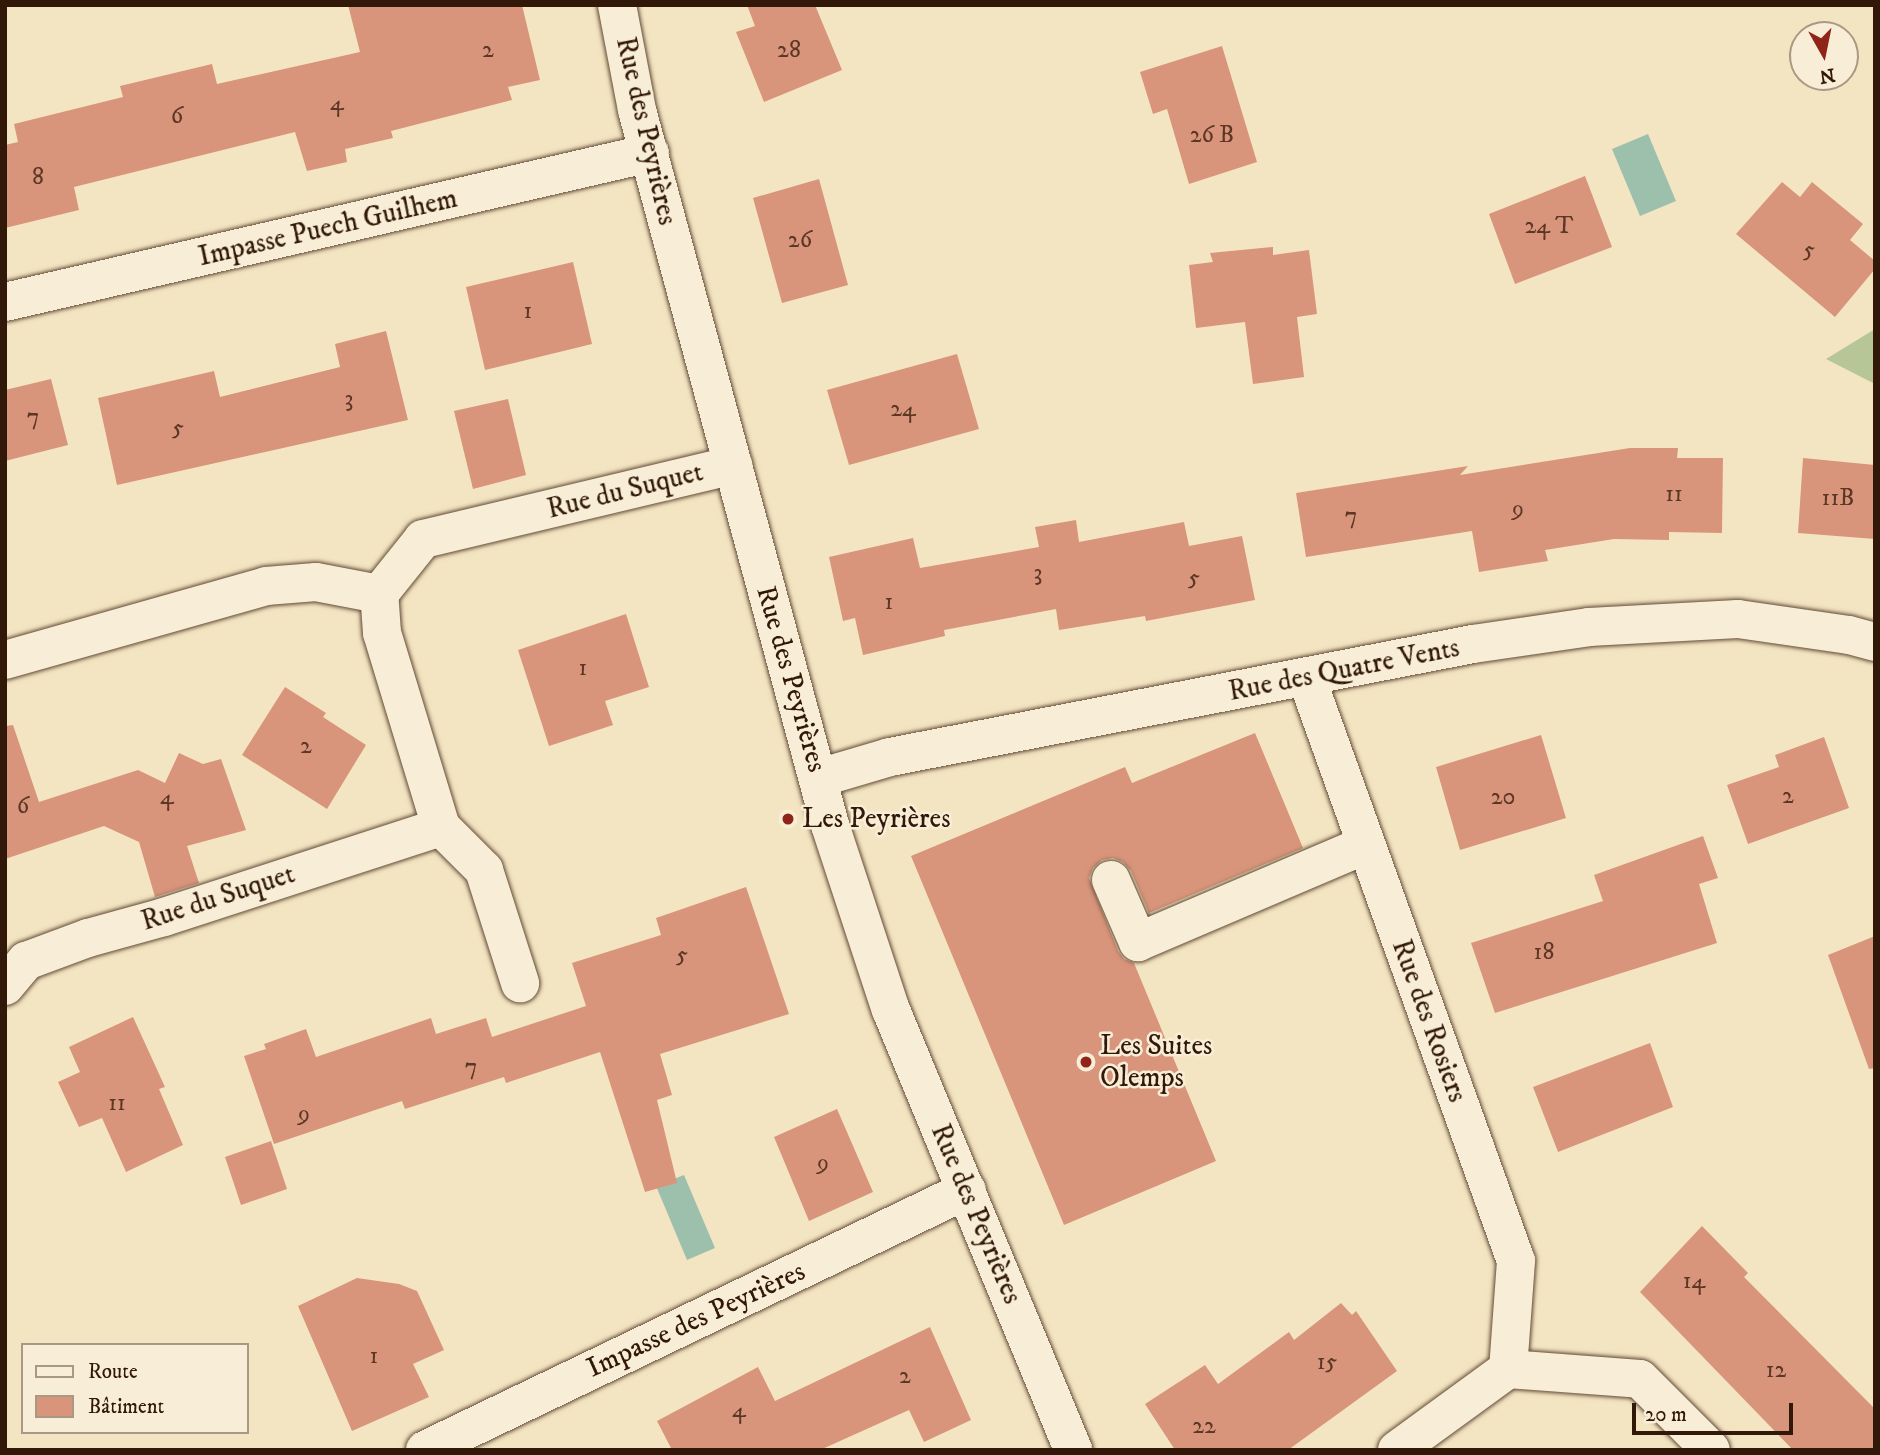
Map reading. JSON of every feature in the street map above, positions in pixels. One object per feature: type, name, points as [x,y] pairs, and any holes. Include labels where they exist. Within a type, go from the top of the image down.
[{"type":"street","name":"Rue des Peyrières","points":[[617,5],[637,110],[830,825],[891,1010],[1073,1450]]},
{"type":"street","name":"Impasse Puech Guilhem","points":[[5,302],[650,153]]},
{"type":"street","name":"Rue du Suquet","points":[[379,594],[423,539],[733,465]]},
{"type":"street","points":[[5,660],[266,586],[316,582],[379,594],[382,633],[441,827],[484,870],[520,983]]},
{"type":"street","name":"Rue des Quatre Vents","points":[[819,778],[890,757],[1473,645],[1589,627],[1738,619],[1849,635],[1875,642]]},
{"type":"street","name":"Rue des Rosiers","points":[[1307,679],[1516,1261],[1508,1369]]},
{"type":"street","name":"Rue du Suquet","points":[[5,986],[26,961],[88,938],[164,917],[441,827]]},
{"type":"street","points":[[1111,880],[1138,942],[1365,845]]},
{"type":"street","name":"Impasse des Peyrières","points":[[425,1450],[967,1190]]},
{"type":"street","points":[[1397,1450],[1508,1369],[1640,1378],[1711,1450]]},
{"type":"shaded area","points":[[1648,134],[1676,201],[1640,216],[1612,149]]},
{"type":"shaded area","points":[[1875,329],[1875,384],[1826,359]]},
{"type":"shaded area","points":[[684,1175],[715,1248],[687,1260],[656,1186]]},
{"type":"building","points":[[348,5],[522,5],[540,80],[508,87],[512,100],[391,131],[393,138],[345,149],[347,162],[307,171],[295,132],[74,187],[79,210],[5,228],[5,145],[18,142],[14,124],[123,97],[120,86],[212,64],[217,84],[360,52]]},
{"type":"building","points":[[747,5],[815,5],[842,70],[764,102],[736,32],[755,26]]},
{"type":"building","points":[[1222,46],[1257,162],[1189,184],[1167,109],[1153,114],[1140,72]]},
{"type":"building","points":[[1585,176],[1612,247],[1515,284],[1489,214]]},
{"type":"building","points":[[819,179],[848,285],[782,303],[753,198]]},
{"type":"building","points":[[1782,182],[1800,197],[1812,182],[1863,224],[1850,240],[1875,261],[1875,269],[1835,317],[1736,234]]},
{"type":"building","points":[[1273,247],[1273,255],[1309,250],[1317,314],[1297,317],[1304,377],[1253,384],[1245,322],[1196,328],[1189,265],[1213,262],[1210,253]]},
{"type":"building","points":[[573,262],[592,344],[485,370],[466,287]]},
{"type":"building","points":[[386,331],[408,420],[117,485],[98,398],[214,371],[220,397],[340,367],[335,344]]},
{"type":"building","points":[[957,354],[979,429],[849,465],[827,390]]},
{"type":"building","points":[[51,379],[68,445],[5,461],[5,390]]},
{"type":"building","points":[[508,399],[526,475],[473,489],[454,411]]},
{"type":"building","points":[[1630,448],[1678,448],[1677,458],[1723,458],[1722,533],[1669,532],[1669,540],[1614,539],[1545,550],[1548,561],[1479,572],[1472,531],[1306,557],[1296,493],[1468,466],[1460,475]]},
{"type":"building","points":[[1803,458],[1875,465],[1875,539],[1798,533]]},
{"type":"building","points":[[1076,520],[1079,542],[1184,522],[1189,546],[1242,536],[1255,600],[1146,621],[1145,616],[1059,630],[1056,609],[944,630],[945,636],[863,655],[855,618],[843,621],[829,557],[913,538],[920,568],[1039,547],[1035,527]]},
{"type":"building","points":[[626,614],[649,687],[605,701],[613,725],[549,746],[518,650]]},
{"type":"building","points":[[285,687],[326,713],[323,717],[366,745],[327,809],[242,755]]},
{"type":"building","points":[[13,725],[39,802],[138,770],[165,783],[179,753],[203,764],[221,759],[246,830],[187,846],[199,883],[155,897],[139,842],[104,826],[5,859],[5,726]]},
{"type":"building","name":"Les Suites Olemps","points":[[1255,733],[1303,848],[1149,913],[1131,871],[1123,862],[1113,858],[1102,860],[1093,868],[1089,878],[1118,951],[1124,959],[1134,963],[1216,1161],[1064,1225],[911,856],[1125,767],[1132,783]]},
{"type":"building","points":[[1541,735],[1566,818],[1460,850],[1436,767]]},
{"type":"building","points":[[1824,737],[1849,808],[1748,844],[1727,785],[1779,767],[1775,755]]},
{"type":"building","points":[[1703,836],[1718,878],[1699,884],[1717,943],[1495,1013],[1471,943],[1603,901],[1594,875]]},
{"type":"building","points":[[746,887],[789,1014],[660,1054],[672,1095],[657,1100],[677,1183],[645,1192],[600,1052],[506,1083],[504,1077],[405,1109],[402,1101],[274,1144],[244,1056],[266,1049],[264,1044],[306,1029],[316,1057],[431,1018],[436,1034],[486,1018],[492,1037],[586,1006],[572,963],[661,935],[656,918]]},
{"type":"building","points":[[1875,936],[1875,1068],[1869,1069],[1828,955]]},
{"type":"building","points":[[133,1017],[165,1087],[159,1089],[183,1145],[126,1172],[102,1118],[79,1127],[58,1082],[80,1072],[69,1047]]},
{"type":"building","points":[[1650,1043],[1673,1107],[1558,1152],[1533,1087]]},
{"type":"building","points":[[837,1109],[873,1192],[809,1221],[774,1137]]},
{"type":"building","points":[[271,1141],[287,1189],[241,1205],[225,1157]]},
{"type":"building","points":[[1702,1226],[1748,1273],[1744,1277],[1875,1409],[1875,1450],[1793,1450],[1640,1292]]},
{"type":"building","points":[[357,1278],[399,1284],[417,1291],[444,1350],[413,1364],[429,1397],[352,1431],[298,1306]]},
{"type":"building","points":[[1341,1303],[1352,1315],[1356,1311],[1397,1371],[1288,1450],[1175,1450],[1145,1404],[1205,1365],[1218,1384],[1289,1332],[1294,1340]]},
{"type":"building","points":[[930,1327],[971,1420],[924,1442],[909,1410],[820,1450],[672,1450],[657,1421],[758,1367],[775,1401]]},
{"type":"place","name":"Les Peyrières","points":[[788,819]]},
{"type":"place","name":"Les Suites Olemps","points":[[1086,1062]]}]
